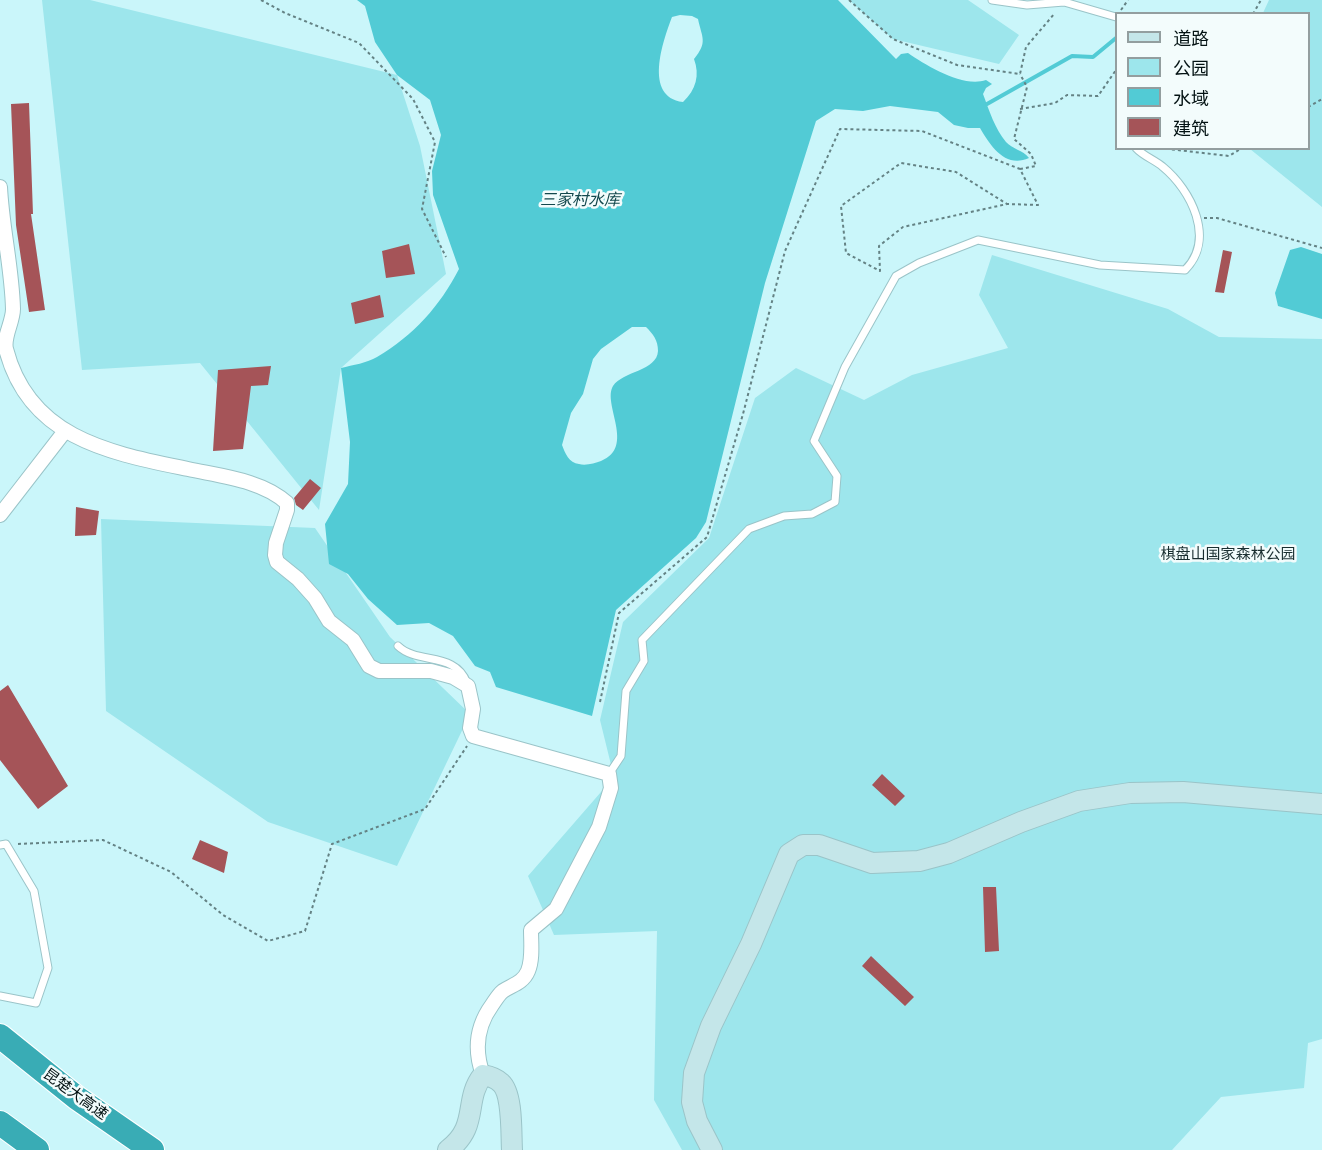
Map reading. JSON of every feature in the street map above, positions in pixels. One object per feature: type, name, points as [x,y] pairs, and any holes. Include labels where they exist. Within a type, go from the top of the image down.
[{"type":"highway","name":"昆楚大高速","points":[[0,1036],[77,1098],[152,1150]]},
{"type":"highway","points":[[0,1123],[37,1150]]},
{"type":"street","points":[[0,187],[13,312],[5,347],[20,384],[53,424],[99,447],[140,459],[225,477],[260,487],[279,496],[287,503],[287,510],[276,543],[277,562],[298,579],[315,598],[329,621],[353,640],[369,666],[379,671],[431,671],[453,677],[468,686],[473,709],[470,728],[473,736],[609,774],[611,788],[599,827],[556,909],[531,930],[527,974],[519,982],[502,992],[485,1014],[476,1040],[478,1062],[483,1075]]},
{"type":"street","points":[[0,515],[65,431]]},
{"type":"street","points":[[712,1150],[697,1121],[692,1102],[694,1073],[711,1026],[789,854],[803,845],[819,846],[872,863],[919,861],[950,853],[1022,822],[1079,801],[1130,793],[1183,792],[1322,804]]},
{"type":"street","points":[[448,1150],[459,1142],[466,1130],[477,1082],[483,1075]]},
{"type":"street","points":[[483,1075],[502,1083],[508,1095],[512,1150]]},
{"type":"lane","points":[[992,0],[1027,5],[1064,2],[1115,15]]},
{"type":"lane","points":[[609,774],[621,756],[626,691],[644,662],[642,640],[749,529],[784,516],[812,514],[835,502],[837,476],[814,441],[845,367],[896,276],[919,263],[978,240],[1100,265],[1185,270],[1193,262],[1199,243],[1198,218],[1178,182],[1162,166],[1139,150]]},
{"type":"lane","points":[[398,646],[411,654],[430,657],[455,666],[465,677],[468,686]]},
{"type":"lane","points":[[0,996],[36,1003],[48,969],[34,891],[3,845]]},
{"type":"path","points":[[261,0],[285,13],[360,43],[413,99],[435,142],[422,209],[446,257]]},
{"type":"path","points":[[849,0],[893,39],[957,65],[1020,74]]},
{"type":"path","points":[[600,702],[619,613],[707,537],[743,414],[785,251],[840,129],[922,131],[1020,169],[1036,166],[1031,154],[1014,139],[1026,87],[1020,74],[1026,47],[1064,2]]},
{"type":"path","points":[[1020,109],[1055,103],[1067,94],[1098,96],[1115,71]]},
{"type":"path","points":[[1177,150],[1229,156],[1239,150]]},
{"type":"path","points":[[1007,204],[956,172],[901,163],[841,206],[846,254],[880,271],[879,246],[903,227],[1007,204],[1038,205],[1020,169]]},
{"type":"path","points":[[1198,218],[1217,218],[1322,248]]},
{"type":"path","points":[[3,845],[103,840],[171,872],[223,915],[268,941],[305,931],[332,844],[425,809],[473,736]]},
{"type":"green space","points":[[42,0],[90,0],[397,75],[420,146],[446,274],[341,368],[319,510],[200,363],[82,370]]},
{"type":"green space","points":[[849,0],[968,0],[1019,35],[999,64],[893,39]]},
{"type":"green space","points":[[1269,0],[1322,0],[1322,207],[1251,150],[1310,150],[1310,12],[1263,12]]},
{"type":"green space","name":"棋盘山国家森林公园","points":[[992,255],[1168,309],[1219,337],[1322,339],[1322,1039],[1308,1043],[1304,1088],[1221,1097],[1172,1150],[682,1150],[654,1100],[657,931],[554,935],[528,876],[614,777],[600,720],[623,622],[709,538],[755,398],[796,368],[864,400],[912,375],[1008,348],[979,295]]},
{"type":"green space","points":[[101,519],[315,528],[390,637],[470,714],[397,866],[268,822],[106,711]]},
{"type":"water","name":"三家村水库","points":[[357,0],[838,0],[896,59],[901,54],[908,53],[925,64],[956,78],[977,82],[986,80],[992,84],[983,94],[995,125],[1006,142],[1029,158],[1020,161],[1006,158],[999,154],[980,128],[954,125],[938,112],[890,106],[863,111],[835,109],[816,121],[765,283],[706,522],[696,538],[616,610],[592,716],[496,687],[490,672],[475,666],[453,636],[429,623],[397,625],[368,599],[348,574],[329,564],[325,524],[348,484],[350,442],[341,368],[373,359],[414,330],[434,308],[459,269],[433,195],[432,171],[441,135],[430,100],[397,75],[375,42],[365,6]],"holes":[[[680,15],[698,19],[703,40],[694,59],[697,71],[696,82],[683,102],[671,98],[663,90],[659,67],[664,40],[672,17]],[[632,327],[646,327],[651,332],[657,344],[656,358],[646,367],[624,377],[613,386],[611,403],[617,436],[616,446],[611,454],[601,461],[585,465],[573,462],[562,445],[571,413],[583,394],[593,359],[601,349]]]},
{"type":"water","points":[[1301,247],[1322,254],[1322,319],[1278,306],[1275,293],[1290,250]]},
{"type":"building","points":[[29,103],[33,214],[31,214],[45,310],[29,312],[16,225],[11,104]]},
{"type":"building","points":[[409,244],[415,274],[386,278],[382,251]]},
{"type":"building","points":[[1223,250],[1232,252],[1224,293],[1215,292]]},
{"type":"building","points":[[380,295],[384,317],[355,324],[351,303]]},
{"type":"building","points":[[271,366],[268,385],[251,386],[243,449],[213,451],[218,370]]},
{"type":"building","points":[[310,479],[321,488],[303,510],[296,505],[294,498]]},
{"type":"building","points":[[76,507],[99,511],[96,535],[75,536]]},
{"type":"building","points":[[8,685],[68,786],[38,809],[0,760],[0,691]]},
{"type":"building","points":[[882,774],[905,796],[895,806],[872,785]]},
{"type":"building","points":[[200,840],[228,852],[224,873],[192,859]]},
{"type":"building","points":[[983,887],[996,887],[999,951],[985,952]]},
{"type":"building","points":[[871,956],[914,997],[905,1006],[862,966]]},
{"type":"waterway","points":[[987,104],[1072,56],[1093,57],[1115,39]]}]
